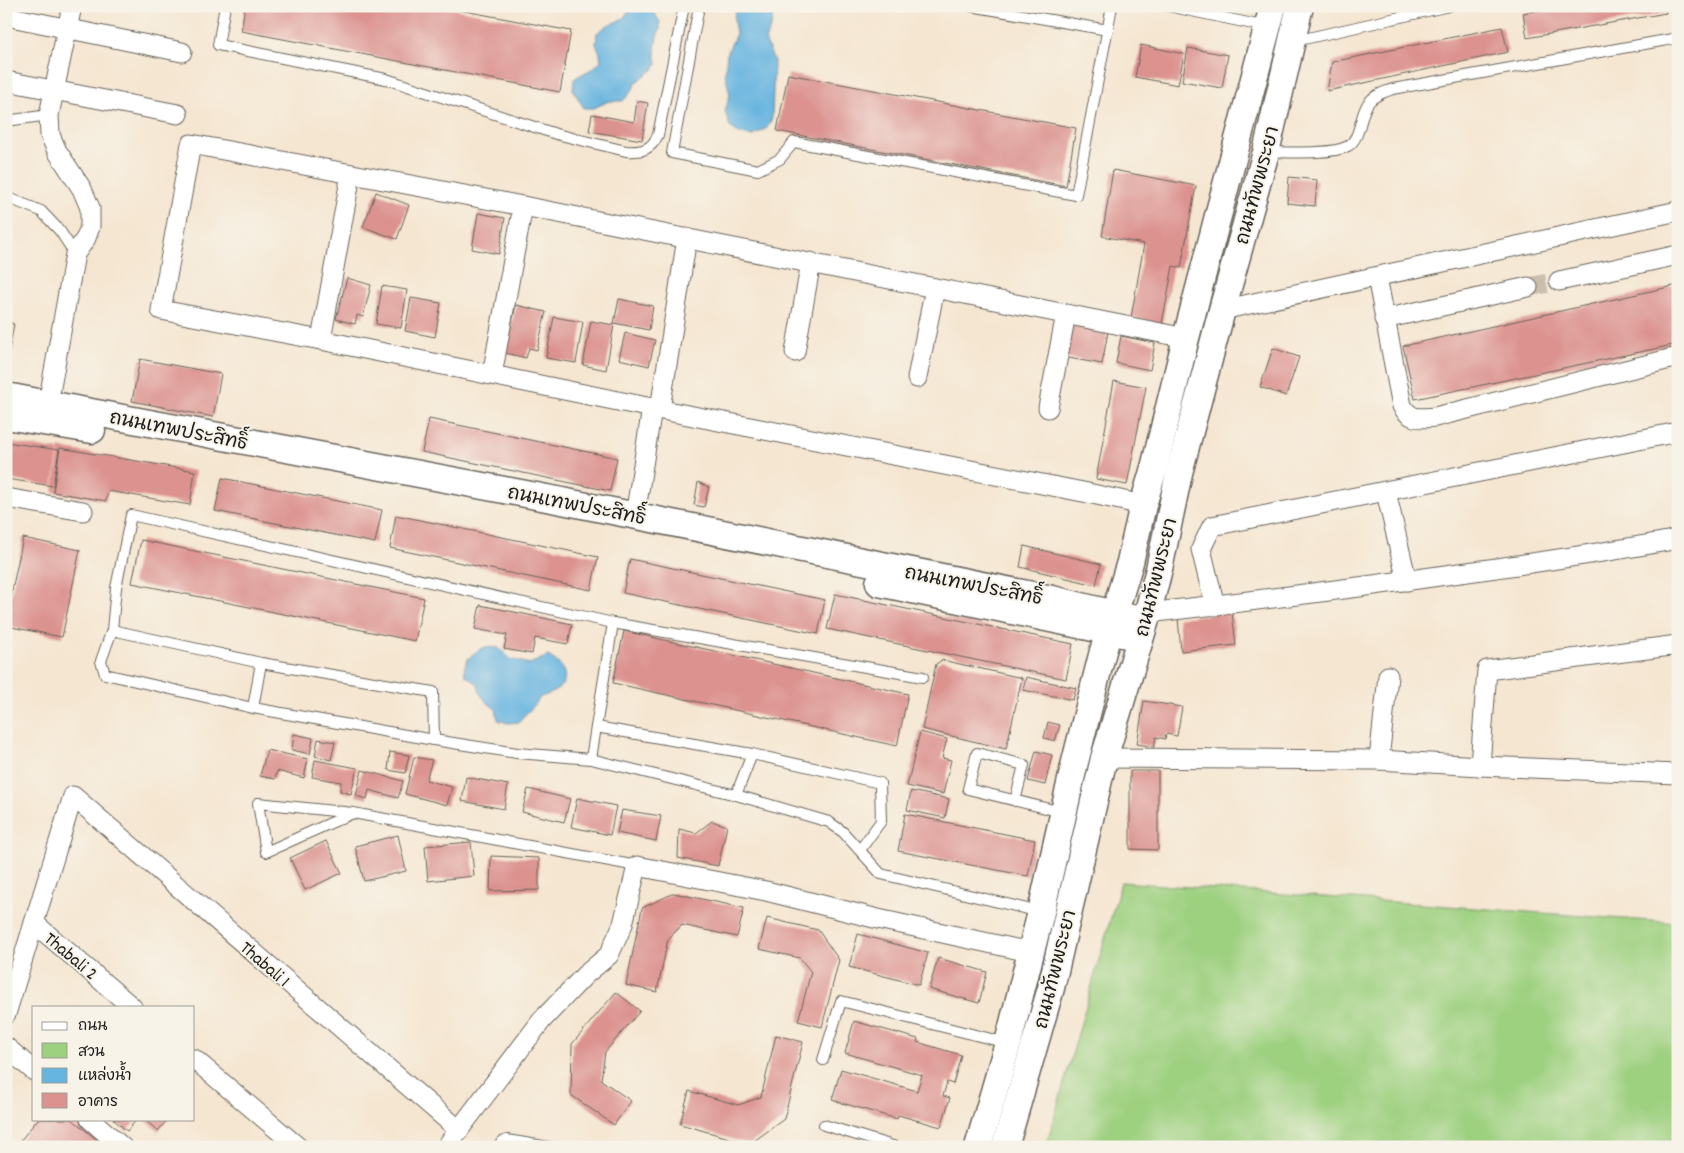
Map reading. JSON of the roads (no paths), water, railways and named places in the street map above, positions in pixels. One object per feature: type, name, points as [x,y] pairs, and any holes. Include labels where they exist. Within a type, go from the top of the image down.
[{"type":"main road","name":"ถนนทัพพระยา","points":[[1005,1147],[1050,988],[1104,758],[1163,553],[1179,474],[1266,152],[1300,6]]},
{"type":"main road","name":"ถนนทัพพระยา","points":[[978,1147],[1008,1043],[1041,912],[1063,812],[1112,622],[1130,562],[1143,505],[1270,17]]},
{"type":"main road","name":"ถนนเทพประสิทธิ์","points":[[6,396],[635,516],[1112,622]]},
{"type":"main road","name":"ถนนเทพประสิทธิ์","points":[[6,416],[228,453],[1112,622],[1144,624]]},
{"type":"street","points":[[48,404],[75,254],[86,238],[90,226],[90,208],[82,189],[56,152],[50,135],[49,115],[72,6]]},
{"type":"street","points":[[6,16],[182,52]]},
{"type":"street","points":[[6,81],[178,114]]},
{"type":"street","points":[[1143,505],[321,340],[161,310],[191,144],[523,206],[1186,338]]},
{"type":"street","points":[[321,340],[351,174]]},
{"type":"street","points":[[492,375],[523,206]]},
{"type":"street","points":[[1222,310],[1678,211]]},
{"type":"street","points":[[635,516],[687,238]]},
{"type":"street","points":[[1559,281],[1678,255]]},
{"type":"street","points":[[795,352],[810,262]]},
{"type":"street","points":[[1376,277],[1402,406],[1406,413],[1412,417],[1435,417],[1678,357]]},
{"type":"street","points":[[1384,319],[1528,287]]},
{"type":"street","points":[[917,378],[935,288]]},
{"type":"street","points":[[1048,408],[1066,314]]},
{"type":"street","points":[[1215,606],[1201,549],[1212,526],[1678,432]]},
{"type":"street","points":[[1386,492],[1407,581]]},
{"type":"street","points":[[6,498],[84,511]]},
{"type":"street","points":[[1144,624],[1215,606],[1407,581],[1606,552],[1678,539]]},
{"type":"street","points":[[1480,766],[1487,670],[1678,645]]},
{"type":"street","points":[[1379,760],[1388,676]]},
{"type":"street","points":[[1104,758],[1379,760],[1678,774]]},
{"type":"street","name":"Thabali 1","points":[[34,923],[73,796],[459,1130]]},
{"type":"street","points":[[446,1147],[542,1020],[585,975],[609,955],[623,924],[637,866],[766,891],[878,920],[1030,952]]},
{"type":"street","points":[[6,1014],[34,923]]},
{"type":"street","name":"Thabali 2","points":[[34,923],[131,1006]]},
{"type":"street","points":[[6,1047],[32,1069]]},
{"type":"street","points":[[195,1060],[298,1147]]},
{"type":"street","points":[[91,1120],[122,1147]]},
{"type":"lane","points":[[224,6],[218,46],[386,80],[556,134],[636,152],[650,147],[658,135],[684,6]]},
{"type":"lane","points":[[699,6],[672,153],[758,170],[780,159],[794,142],[1076,195],[1112,6]]},
{"type":"lane","points":[[971,6],[1108,30]]},
{"type":"lane","points":[[1168,6],[1270,17]]},
{"type":"lane","points":[[1291,42],[1449,6]]},
{"type":"lane","points":[[1266,152],[1329,151],[1347,146],[1355,140],[1368,102],[1392,89],[1678,38]]},
{"type":"lane","points":[[6,121],[49,115]]},
{"type":"lane","points":[[6,197],[41,211],[60,231],[75,254]]},
{"type":"lane","points":[[923,677],[613,622],[131,515],[116,588],[112,630],[101,661],[106,674],[253,708],[517,753],[591,759],[736,795],[829,822],[843,832],[881,874],[1041,912]]},
{"type":"lane","points":[[591,759],[613,622]]},
{"type":"lane","points":[[112,630],[260,663],[433,692],[434,740]]},
{"type":"lane","points":[[253,708],[260,663]]},
{"type":"lane","points":[[596,727],[752,754],[880,783],[881,821],[860,850]]},
{"type":"lane","points":[[1015,801],[1024,765],[977,753],[968,789],[1015,801],[1063,812]]},
{"type":"lane","points":[[736,795],[752,754]]},
{"type":"lane","points":[[353,813],[266,852],[258,803],[353,813],[637,866]]},
{"type":"lane","points":[[823,1060],[841,1000],[1008,1043]]},
{"type":"lane","points":[[824,1125],[896,1147]]},
{"type":"lane","points":[[498,1147],[507,1140],[549,1147]]},
{"type":"water","points":[[632,6],[647,6],[660,22],[655,49],[657,64],[653,70],[636,82],[632,91],[623,101],[609,101],[594,108],[584,108],[573,90],[574,79],[592,69],[601,61],[596,44],[597,33],[608,25],[623,19]]},
{"type":"water","points":[[736,6],[774,6],[771,27],[765,40],[774,61],[772,118],[767,128],[753,136],[740,134],[730,127],[725,111],[730,95],[725,73],[727,53],[736,34],[734,20]]},
{"type":"water","points":[[486,647],[499,648],[510,659],[530,664],[548,656],[557,662],[563,670],[563,684],[548,695],[540,697],[519,722],[508,723],[498,720],[496,709],[484,699],[478,684],[465,675],[465,665],[470,657]]},
{"type":"tunnel","points":[[1528,287],[1559,281]]}]
